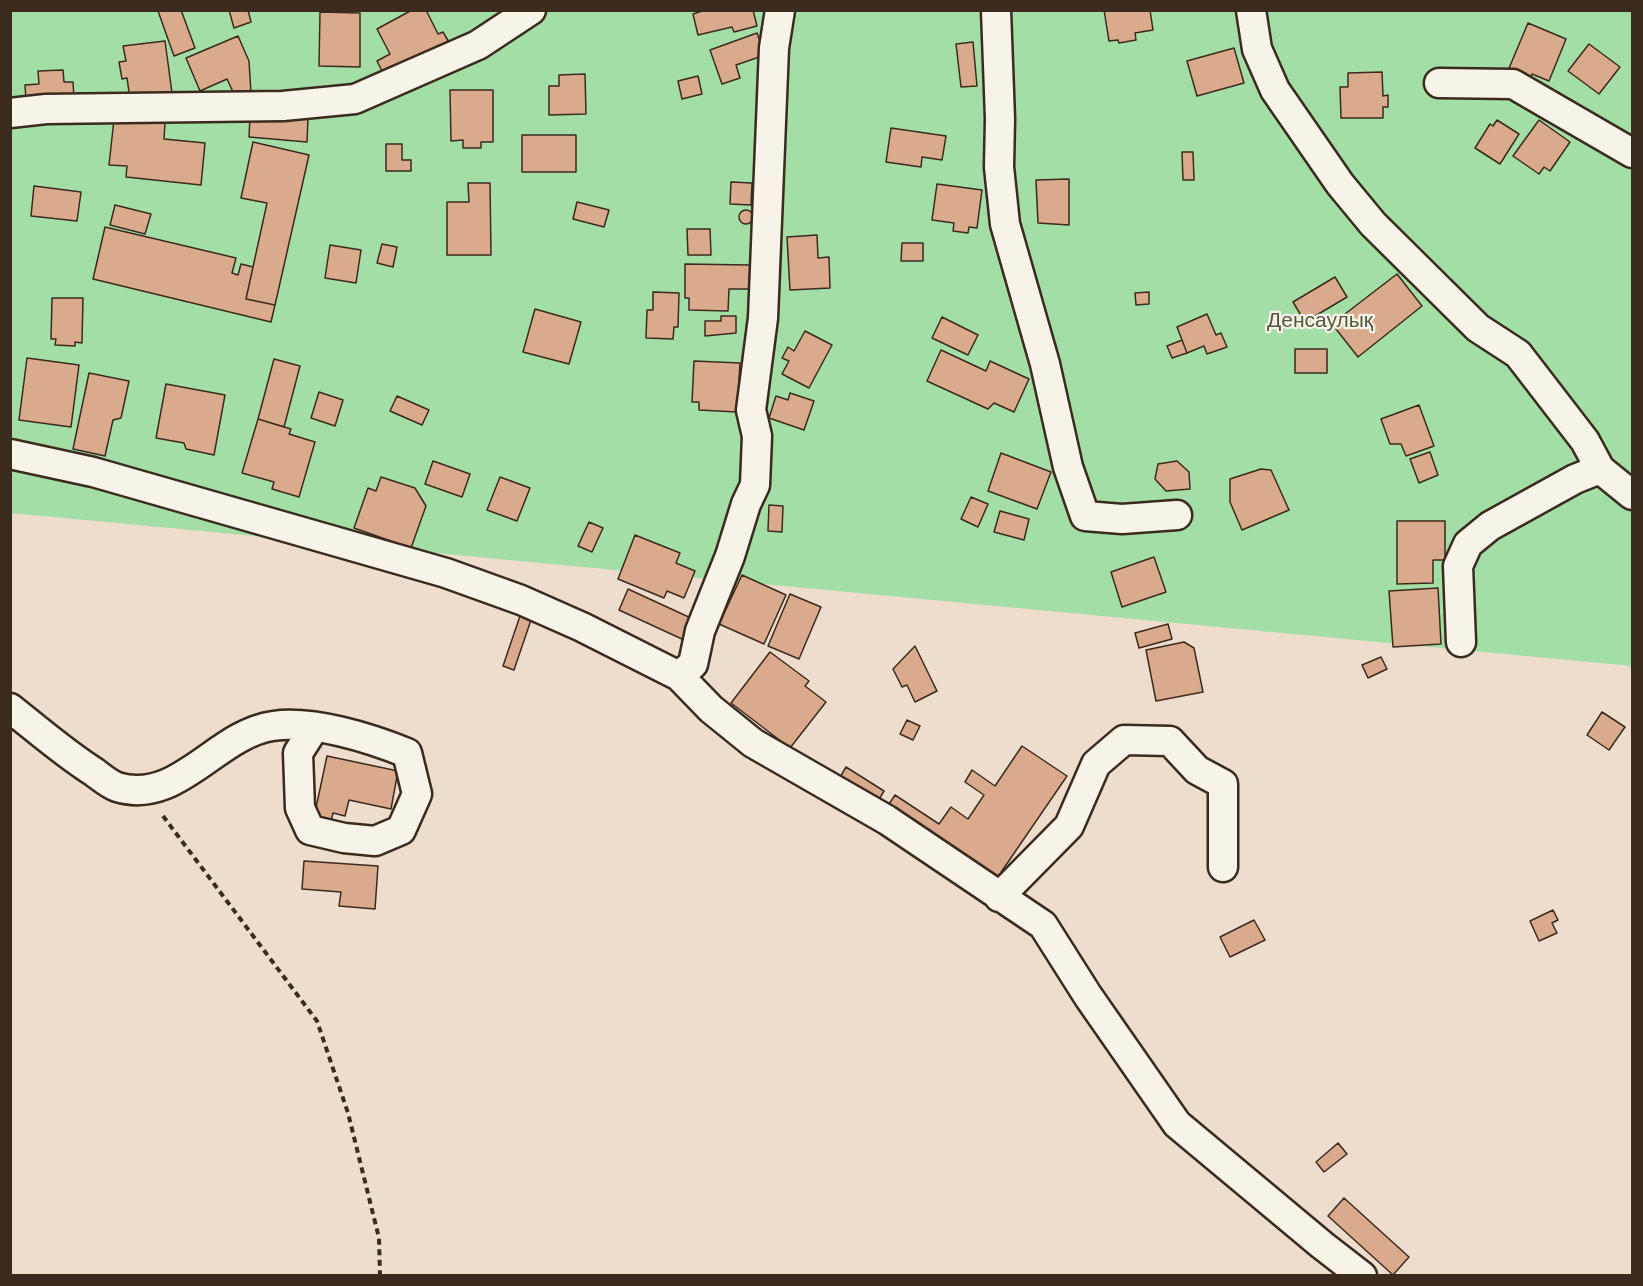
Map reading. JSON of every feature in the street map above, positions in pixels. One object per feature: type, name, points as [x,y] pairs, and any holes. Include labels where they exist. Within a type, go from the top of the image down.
[{"type":"street","points":[[10,112],[46,109],[284,106],[355,99],[478,45],[531,10]]},
{"type":"street","points":[[680,676],[693,663],[700,631],[755,485],[757,436],[751,410],[764,318],[774,48],[780,10]]},
{"type":"street","points":[[996,10],[1000,119],[999,167],[1005,224],[1045,364],[1068,467],[1085,516],[1122,519],[1177,515]]},
{"type":"street","points":[[1251,10],[1257,50],[1275,90],[1340,184],[1373,224],[1478,328],[1518,354],[1585,441],[1600,469],[1632,495]]},
{"type":"street","points":[[1439,83],[1513,84],[1632,153]]},
{"type":"street","points":[[10,454],[93,472],[446,573],[520,600],[582,627],[680,676],[711,709],[753,744],[887,820],[1043,925],[1088,996],[1177,1124],[1322,1245],[1362,1275]]},
{"type":"street","points":[[1461,642],[1458,566],[1468,544],[1490,526],[1575,479],[1600,469]]},
{"type":"street","points":[[10,708],[66,754],[115,787],[145,792],[166,786],[226,747],[273,726],[314,728],[369,737],[407,753],[417,794],[401,830],[375,841],[344,838],[310,830],[300,808],[298,753],[314,728]]},
{"type":"street","points":[[999,897],[1069,826],[1096,764],[1124,740],[1170,741],[1197,770],[1223,784],[1223,867]]},
{"type":"path","points":[[145,792],[317,1021],[348,1113],[380,1238],[381,1275]]},
{"type":"green space","name":"Денсаулық","points":[[10,11],[1632,11],[1632,666],[11,513]]},
{"type":"building","points":[[181,10],[195,48],[174,56],[158,11]]},
{"type":"building","points":[[229,10],[248,10],[251,22],[234,28]]},
{"type":"building","points":[[412,10],[426,10],[438,34],[443,32],[450,44],[385,77],[377,61],[390,54],[377,29]]},
{"type":"building","points":[[705,10],[753,10],[757,26],[734,32],[732,27],[698,35],[693,14]]},
{"type":"building","points":[[1104,10],[1150,10],[1153,30],[1135,33],[1136,40],[1119,43],[1118,40],[1109,41]]},
{"type":"building","points":[[320,12],[360,13],[360,67],[319,66]]},
{"type":"building","points":[[1528,23],[1566,39],[1549,81],[1532,74],[1528,82],[1507,73]]},
{"type":"building","points":[[757,33],[765,55],[736,65],[740,78],[722,84],[710,50]]},
{"type":"building","points":[[238,36],[249,61],[251,93],[234,94],[227,79],[200,91],[186,58]]},
{"type":"building","points":[[165,41],[172,93],[130,99],[127,78],[122,79],[119,62],[126,61],[123,46]]},
{"type":"building","points":[[973,42],[977,86],[961,87],[956,44]]},
{"type":"building","points":[[1589,44],[1620,67],[1599,94],[1568,71]]},
{"type":"building","points":[[1234,48],[1244,83],[1197,96],[1187,61]]},
{"type":"building","points":[[63,70],[64,82],[73,82],[74,99],[26,101],[25,85],[39,84],[38,71]]},
{"type":"building","points":[[1382,72],[1383,96],[1388,95],[1388,107],[1383,107],[1383,118],[1341,118],[1340,87],[1348,87],[1348,73]]},
{"type":"building","points":[[585,74],[586,114],[549,115],[549,86],[559,86],[559,75]]},
{"type":"building","points":[[698,76],[702,94],[682,99],[678,81]]},
{"type":"building","points":[[450,90],[493,90],[493,142],[481,142],[481,148],[463,148],[463,140],[451,141]]},
{"type":"building","points":[[250,116],[308,118],[307,142],[249,137]]},
{"type":"building","points":[[114,119],[165,123],[164,139],[205,143],[201,185],[126,177],[127,166],[109,165]]},
{"type":"building","points":[[1497,120],[1519,134],[1500,164],[1475,148],[1490,124],[1493,126]]},
{"type":"building","points":[[1539,120],[1570,142],[1550,171],[1544,167],[1539,174],[1513,156]]},
{"type":"building","points":[[891,128],[946,136],[942,160],[922,157],[921,167],[886,162]]},
{"type":"building","points":[[522,135],[576,135],[576,172],[522,172]]},
{"type":"building","points":[[253,142],[309,155],[275,305],[246,299],[267,203],[241,198]]},
{"type":"building","points":[[386,144],[402,144],[402,160],[411,160],[411,171],[386,171]]},
{"type":"building","points":[[1182,152],[1193,152],[1194,180],[1183,180]]},
{"type":"building","points":[[1069,179],[1069,225],[1038,223],[1036,180]]},
{"type":"building","points":[[731,182],[752,183],[751,205],[730,204]]},
{"type":"building","points":[[468,183],[490,183],[491,255],[447,255],[447,202],[469,202]]},
{"type":"building","points":[[937,184],[982,190],[977,228],[969,227],[968,233],[953,231],[954,223],[932,220]]},
{"type":"building","points":[[34,186],[81,192],[77,221],[31,216]]},
{"type":"building","points":[[577,202],[609,210],[604,227],[573,219]]},
{"type":"building","points":[[115,205],[151,214],[145,234],[110,225]]},
{"type":"building","points":[[743,210],[749,210],[753,217],[749,224],[743,224],[739,220],[739,214]]},
{"type":"building","points":[[105,227],[236,258],[232,273],[238,275],[241,264],[253,267],[246,299],[275,305],[271,322],[93,279]]},
{"type":"building","points":[[687,229],[710,229],[711,255],[688,255]]},
{"type":"building","points":[[817,235],[818,258],[829,257],[830,288],[790,290],[787,237]]},
{"type":"building","points":[[902,243],[923,243],[923,261],[901,261]]},
{"type":"building","points":[[382,244],[397,247],[393,267],[377,263]]},
{"type":"building","points":[[330,245],[361,250],[356,283],[325,278]]},
{"type":"building","points":[[685,264],[750,265],[749,289],[729,289],[728,311],[689,310],[689,298],[685,298]]},
{"type":"building","points":[[1397,274],[1422,306],[1358,357],[1332,324]]},
{"type":"building","points":[[1335,277],[1347,297],[1305,322],[1293,302]]},
{"type":"building","points":[[653,292],[679,293],[678,327],[674,327],[673,339],[646,338],[647,310],[653,310]]},
{"type":"building","points":[[1149,292],[1149,304],[1136,305],[1135,293]]},
{"type":"building","points":[[52,298],[83,298],[82,343],[75,342],[75,346],[55,345],[56,339],[51,339]]},
{"type":"building","points":[[535,309],[581,322],[569,364],[523,352]]},
{"type":"building","points":[[1207,314],[1216,335],[1221,333],[1227,347],[1207,354],[1204,346],[1187,353],[1177,327]]},
{"type":"building","points":[[721,316],[736,316],[736,333],[705,336],[705,321],[721,321]]},
{"type":"building","points":[[942,317],[978,335],[968,355],[932,338]]},
{"type":"building","points":[[805,331],[832,345],[809,388],[782,374],[789,361],[782,358],[788,347],[794,351]]},
{"type":"building","points":[[1182,340],[1187,353],[1172,358],[1167,346]]},
{"type":"building","points":[[1295,349],[1327,349],[1327,373],[1295,373]]},
{"type":"building","points":[[941,350],[986,371],[990,361],[1029,379],[1014,412],[994,403],[988,409],[927,381]]},
{"type":"building","points":[[27,358],[79,365],[71,427],[19,420]]},
{"type":"building","points":[[274,359],[300,366],[284,427],[258,419]]},
{"type":"building","points":[[694,361],[740,363],[737,412],[699,410],[699,402],[692,402]]},
{"type":"building","points":[[89,373],[129,381],[121,418],[113,420],[105,456],[73,449]]},
{"type":"building","points":[[166,384],[225,395],[214,455],[186,449],[184,443],[156,438]]},
{"type":"building","points":[[319,392],[343,400],[335,426],[311,418]]},
{"type":"building","points":[[790,393],[814,401],[804,430],[769,418],[776,396],[788,400]]},
{"type":"building","points":[[397,396],[429,410],[422,425],[390,411]]},
{"type":"building","points":[[1419,405],[1434,446],[1406,456],[1401,444],[1390,444],[1381,419]]},
{"type":"building","points":[[258,419],[291,429],[289,434],[315,442],[299,497],[272,489],[274,482],[242,473]]},
{"type":"building","points":[[1430,452],[1438,475],[1419,483],[1410,459]]},
{"type":"building","points":[[1001,453],[1051,472],[1037,509],[988,491]]},
{"type":"building","points":[[433,461],[470,474],[462,497],[425,484]]},
{"type":"building","points":[[1177,461],[1189,472],[1190,489],[1166,491],[1155,479],[1158,464]]},
{"type":"building","points":[[1261,469],[1271,470],[1289,510],[1242,530],[1230,502],[1230,479]]},
{"type":"building","points":[[381,477],[415,488],[426,506],[411,548],[354,528],[368,488],[376,491]]},
{"type":"building","points":[[500,477],[530,488],[517,521],[487,510]]},
{"type":"building","points":[[971,497],[988,504],[978,527],[961,519]]},
{"type":"building","points":[[769,505],[783,506],[782,532],[768,531]]},
{"type":"building","points":[[1000,511],[1029,519],[1024,540],[994,532]]},
{"type":"building","points":[[1397,521],[1445,521],[1445,560],[1433,560],[1433,583],[1397,584]]},
{"type":"building","points":[[589,522],[603,528],[592,552],[578,546]]},
{"type":"building","points":[[635,535],[680,553],[676,563],[695,571],[684,598],[667,591],[664,598],[618,579]]},
{"type":"building","points":[[1154,557],[1166,592],[1122,607],[1111,572]]},
{"type":"building","points":[[742,575],[786,595],[764,644],[719,624]]},
{"type":"building","points":[[1438,588],[1441,644],[1393,647],[1389,591]]},
{"type":"building","points":[[628,589],[693,619],[684,640],[619,610]]},
{"type":"building","points":[[790,594],[821,607],[799,659],[768,646]]},
{"type":"building","points":[[521,613],[532,617],[514,670],[503,666]]},
{"type":"building","points":[[1168,624],[1172,639],[1139,648],[1135,633]]},
{"type":"building","points":[[1184,642],[1194,648],[1203,692],[1156,701],[1146,650]]},
{"type":"building","points":[[915,646],[937,691],[915,702],[907,685],[902,687],[893,669]]},
{"type":"building","points":[[770,652],[809,681],[805,686],[826,702],[790,748],[731,703]]},
{"type":"building","points":[[1381,657],[1387,669],[1368,678],[1362,665]]},
{"type":"building","points":[[1602,712],[1625,727],[1609,750],[1587,735]]},
{"type":"building","points":[[907,720],[920,726],[913,740],[900,734]]},
{"type":"building","points":[[1022,746],[1067,776],[993,884],[885,810],[895,795],[939,824],[951,807],[968,819],[984,795],[965,782],[972,770],[995,786]]},
{"type":"building","points":[[327,756],[398,771],[391,809],[349,800],[345,816],[333,813],[330,826],[313,822]]},
{"type":"building","points":[[846,767],[884,791],[877,803],[839,779]]},
{"type":"building","points":[[304,861],[378,866],[375,909],[339,906],[341,892],[302,889]]},
{"type":"building","points":[[1553,910],[1558,920],[1552,923],[1557,933],[1539,941],[1530,921]]},
{"type":"building","points":[[1254,920],[1265,940],[1230,957],[1220,937]]},
{"type":"building","points":[[1338,1143],[1347,1154],[1324,1172],[1316,1162]]},
{"type":"building","points":[[1344,1198],[1409,1257],[1393,1275],[1328,1216]]}]
